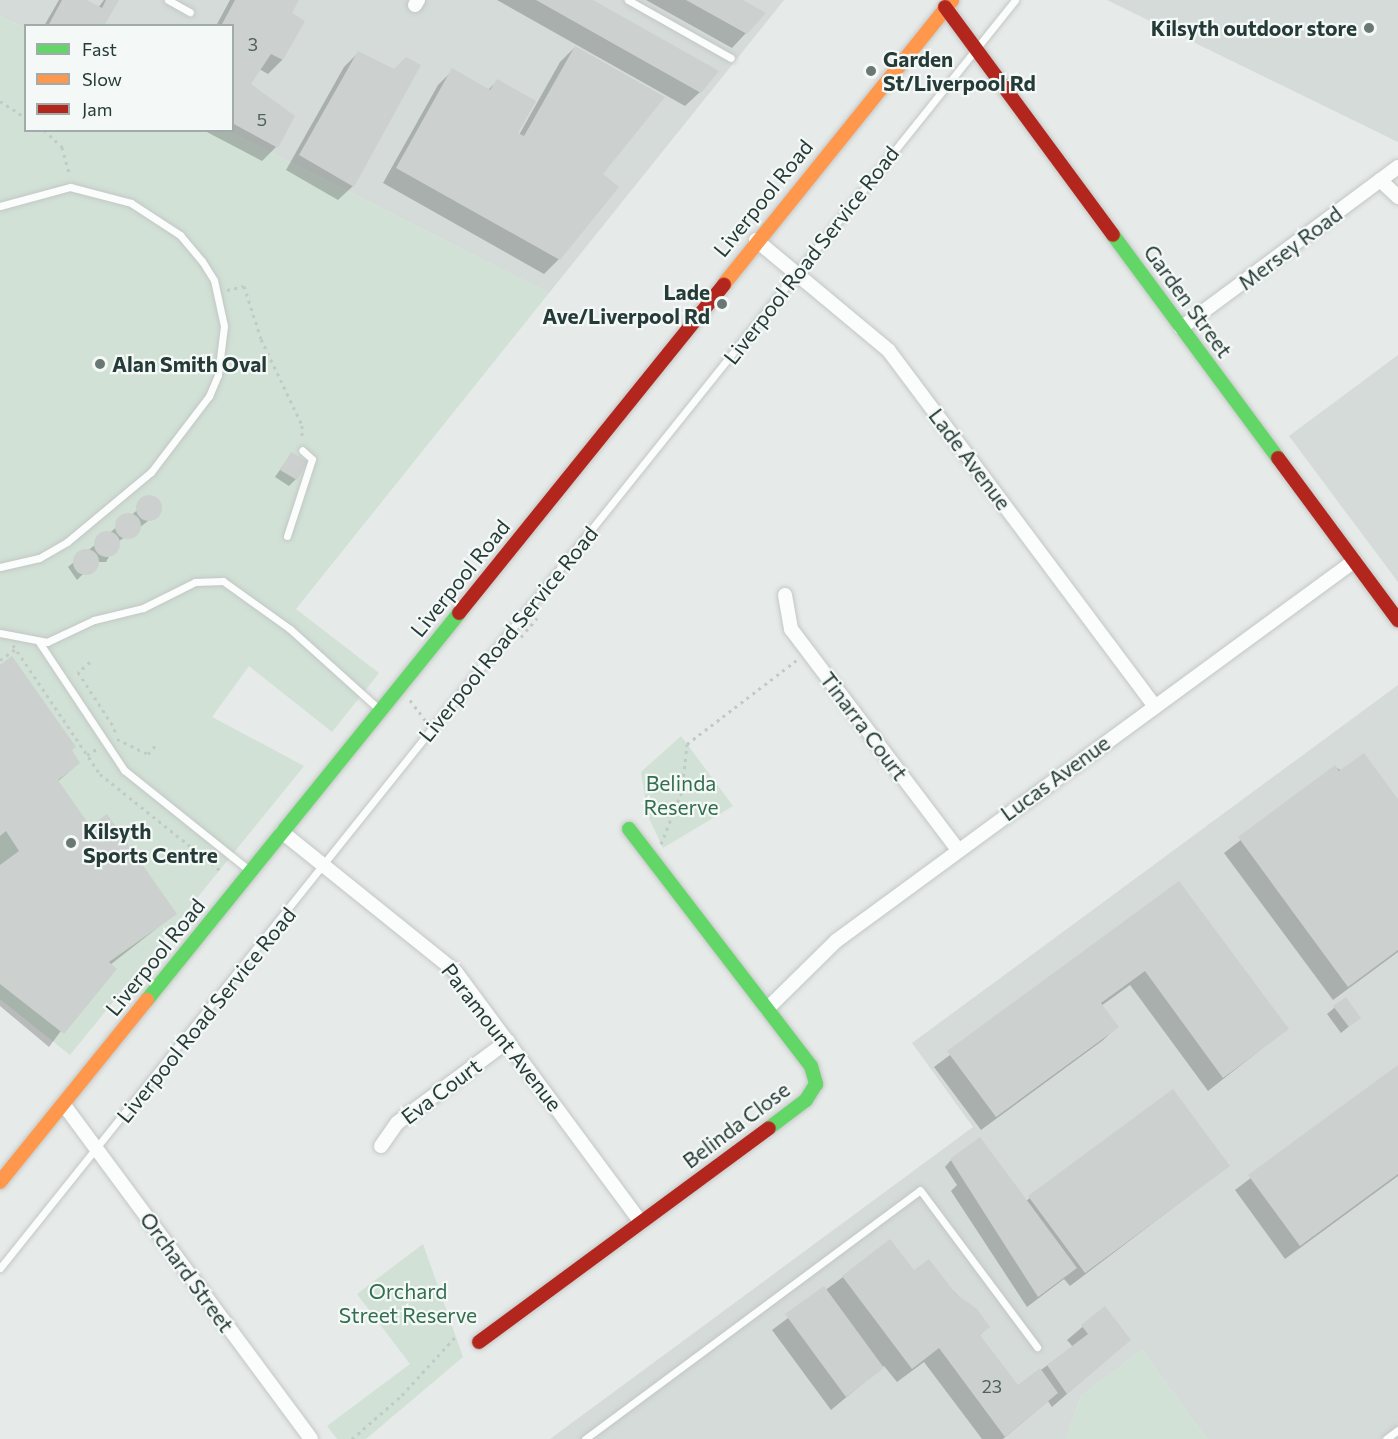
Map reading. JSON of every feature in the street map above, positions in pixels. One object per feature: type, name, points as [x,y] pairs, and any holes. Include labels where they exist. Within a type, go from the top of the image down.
[{"type":"main road","name":"Garden Street","points":[[949,4],[975,49],[1398,620]]},
{"type":"main road","name":"Liverpool Road","points":[[0,1182],[381,711],[756,240],[949,4]]},
{"type":"main road","name":"Belinda Close","points":[[479,1342],[812,1093],[816,1084],[811,1066],[629,829]]},
{"type":"street","name":"Mersey Road","points":[[1181,328],[1398,167]]},
{"type":"street","points":[[1380,180],[1398,197]]},
{"type":"street","name":"Lade Avenue","points":[[756,240],[889,351],[1154,705]]},
{"type":"street","name":"Lucas Avenue","points":[[767,1009],[836,941],[1154,705],[1354,561]]},
{"type":"street","name":"Tinarra Court","points":[[785,595],[791,629],[957,850]]},
{"type":"street","name":"Paramount Avenue","points":[[282,832],[450,965],[641,1222]]},
{"type":"street","name":"Eva Court","points":[[381,1146],[397,1123],[508,1041]]},
{"type":"street","name":"Orchard Street","points":[[64,1105],[311,1439]]},
{"type":"lane","points":[[168,0],[190,12]]},
{"type":"lane","points":[[628,0],[731,58]]},
{"type":"lane","name":"Liverpool Road Service Road","points":[[0,1268],[95,1147],[130,1111],[1015,0]]},
{"type":"lane","points":[[0,206],[70,187],[131,202],[157,217],[202,261],[217,291],[224,326],[218,375],[185,433],[127,494],[67,542],[39,558],[0,567]]},
{"type":"lane","points":[[287,536],[312,459],[302,450]]},
{"type":"lane","points":[[0,633],[39,642],[143,608],[195,582],[223,581],[290,629],[381,711]]},
{"type":"lane","points":[[39,642],[124,770],[251,871]]},
{"type":"lane","points":[[585,1439],[920,1190],[1037,1347]]},
{"type":"lane","points":[[1386,1439],[1398,1430]]},
{"type":"path","points":[[0,101],[24,117]]},
{"type":"path","points":[[46,132],[69,163],[70,187]]},
{"type":"path","points":[[217,291],[244,286],[261,339],[302,424],[302,450]]},
{"type":"path","points":[[0,660],[16,649]]},
{"type":"path","points":[[660,846],[682,791],[687,744],[808,651]]},
{"type":"path","points":[[409,699],[434,727]]},
{"type":"path","points":[[112,737],[148,754],[155,746]]},
{"type":"path","points":[[352,1439],[402,1395],[457,1335]]},
{"type":"shaded area","points":[[0,0],[784,0],[549,293],[230,132],[234,132],[234,24],[24,24],[24,28],[0,16]]},
{"type":"shaded area","points":[[1107,0],[1398,0],[1398,142]]},
{"type":"shaded area","points":[[1398,355],[1398,582],[1289,436]]},
{"type":"shaded area","points":[[1398,685],[1398,1439],[1207,1439],[1142,1350],[1081,1396],[1066,1439],[550,1439],[973,1127],[912,1043]]},
{"type":"green space","points":[[0,16],[24,28],[24,132],[230,132],[549,293],[296,609],[379,673],[332,732],[249,666],[212,717],[304,766],[70,1055],[0,999]]},
{"type":"green space","name":"Belinda Reserve","points":[[681,736],[733,806],[663,848],[648,816],[641,772]]},
{"type":"green space","name":"Orchard Street Reserve","points":[[423,1244],[463,1357],[366,1439],[337,1439],[327,1426],[410,1364],[357,1294]]},
{"type":"green space","points":[[1142,1350],[1207,1439],[1066,1439],[1081,1396]]},
{"type":"building","points":[[62,0],[87,0],[102,8],[106,0],[119,0],[105,24],[49,24]]},
{"type":"building","points":[[235,0],[299,0],[292,13],[305,21],[283,60],[271,54],[251,84],[295,116],[278,148],[234,124],[234,24],[222,24]]},
{"type":"building","points":[[536,0],[593,0],[719,71],[701,93]]},
{"type":"building","points":[[686,0],[743,0],[766,13],[747,34]]},
{"type":"building","points":[[575,46],[665,97],[603,174],[619,187],[560,260],[396,168],[452,68],[490,90],[497,79],[536,101],[518,133],[524,136]]},
{"type":"building","points":[[358,51],[394,69],[406,57],[421,65],[354,187],[299,155]]},
{"type":"building","points":[[291,452],[308,462],[297,480],[280,470]]},
{"type":"building","points":[[149,495],[158,499],[162,508],[158,517],[149,521],[140,517],[136,508],[140,499]]},
{"type":"building","points":[[128,513],[137,517],[141,526],[137,535],[128,539],[119,535],[115,526],[119,517]]},
{"type":"building","points":[[107,531],[116,535],[120,544],[116,553],[107,557],[98,553],[94,544],[98,535]]},
{"type":"building","points":[[86,549],[95,553],[99,562],[95,571],[86,575],[77,571],[73,562],[77,553]]},
{"type":"building","name":"Kilsyth Sports Centre","points":[[12,656],[76,747],[72,750],[80,763],[58,780],[90,826],[107,814],[177,914],[109,962],[117,969],[64,1034],[0,984],[0,865],[19,851],[6,831],[0,836],[0,665]]},
{"type":"building","points":[[1364,753],[1398,799],[1398,950],[1348,987],[1238,837],[1335,765],[1339,771]]},
{"type":"building","points":[[1179,881],[1289,1029],[1223,1078],[1145,971],[1101,1003],[1119,1027],[996,1117],[947,1051]]},
{"type":"building","points":[[1346,997],[1361,1018],[1349,1027],[1333,1006]]},
{"type":"building","points":[[1398,1065],[1398,1174],[1300,1246],[1248,1175]]},
{"type":"building","points":[[1173,1089],[1230,1166],[1085,1273],[1028,1196]]},
{"type":"building","points":[[980,1137],[1077,1268],[1038,1297],[950,1159]]},
{"type":"building","points":[[890,1239],[914,1270],[929,1259],[956,1294],[977,1309],[990,1327],[980,1335],[1018,1385],[1040,1368],[1058,1393],[1005,1437],[939,1348],[912,1369],[842,1276]]},
{"type":"building","points":[[824,1286],[884,1368],[846,1397],[785,1314]]},
{"type":"building","points":[[1105,1306],[1131,1340],[1067,1394],[1047,1365],[1088,1334],[1081,1325]]},
{"type":"traffic: fast","points":[[1113,235],[1278,458]]},
{"type":"traffic: fast","points":[[147,1000],[459,613]]},
{"type":"traffic: fast","points":[[629,829],[811,1066],[816,1084],[806,1100],[769,1128]]},
{"type":"traffic: slow","points":[[724,284],[952,0]]},
{"type":"traffic: slow","points":[[0,1182],[147,1000]]},
{"type":"traffic: jam","points":[[945,7],[1113,235]]},
{"type":"traffic: jam","points":[[459,613],[724,284]]},
{"type":"traffic: jam","points":[[1278,458],[1398,620]]},
{"type":"traffic: jam","points":[[479,1342],[769,1128]]},
{"type":"place","name":"Kilsyth outdoor store","points":[[1369,28]]},
{"type":"place","name":"Garden St/Liverpool Rd","points":[[871,71]]},
{"type":"place","name":"Lade Ave/Liverpool Rd","points":[[722,304]]},
{"type":"place","name":"Alan Smith Oval","points":[[100,364]]},
{"type":"place","name":"Kilsyth Sports Centre","points":[[71,843]]}]
